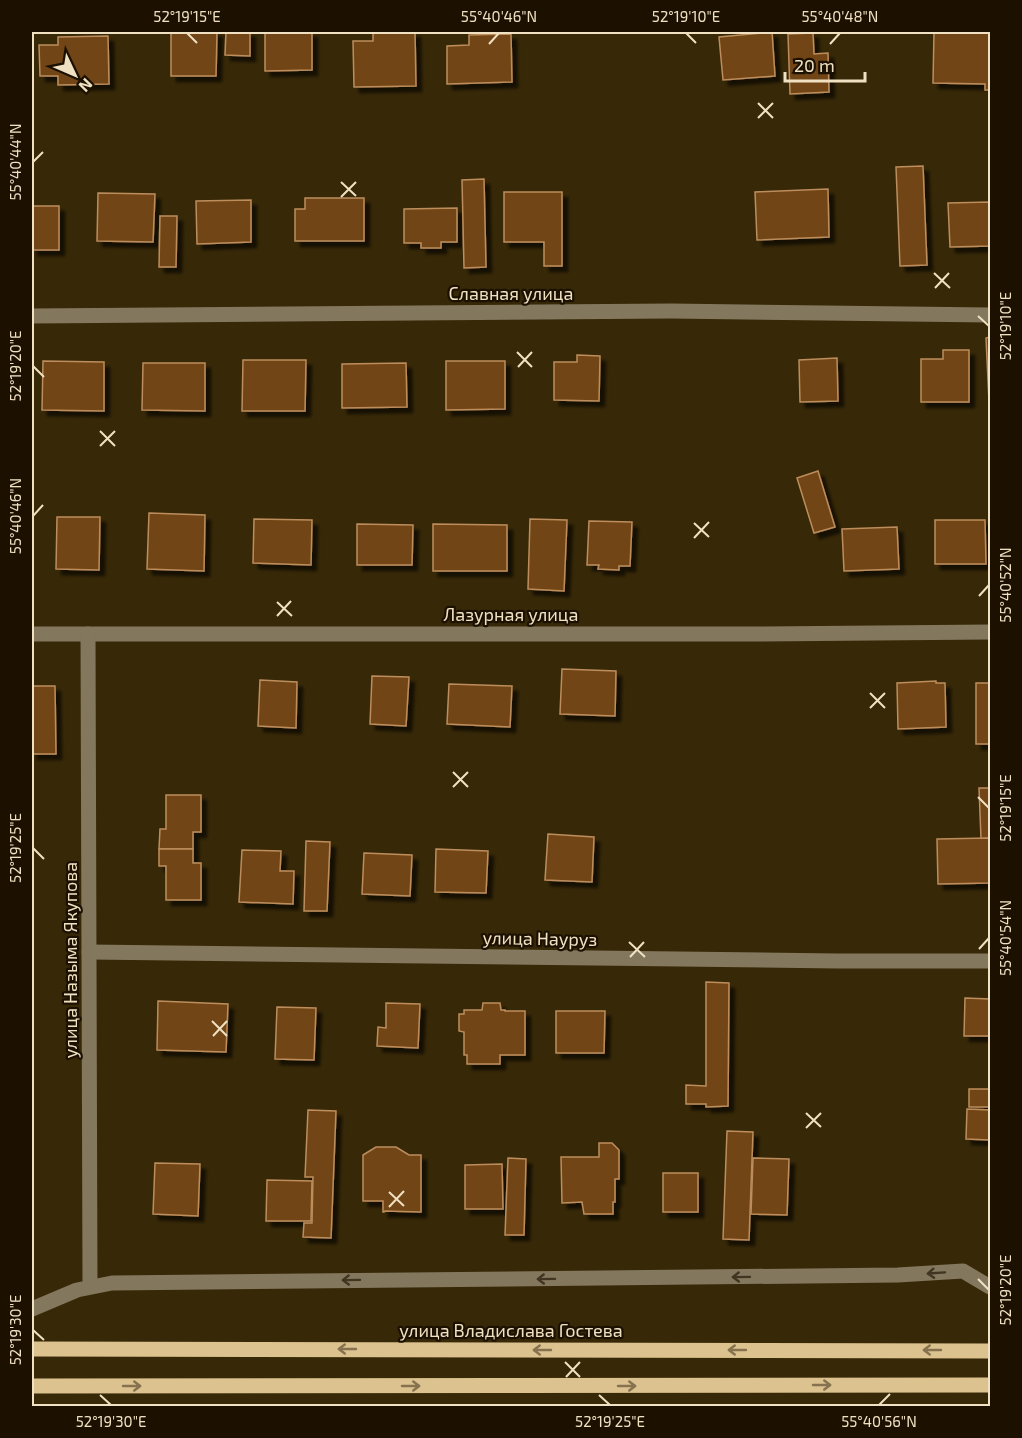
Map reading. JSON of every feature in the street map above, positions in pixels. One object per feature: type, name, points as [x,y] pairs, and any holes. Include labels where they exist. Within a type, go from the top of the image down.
[{"type":"main road","name":"улица Владислава Гостева","points":[[32,1349],[990,1351]]},
{"type":"main road","points":[[32,1386],[990,1385]]},
{"type":"street","name":"Славная улица","points":[[32,316],[671,311],[990,315]]},
{"type":"street","name":"Лазурная улица","points":[[32,634],[990,632]]},
{"type":"street","name":"улица Назыма Якупова","points":[[88,634],[90,1286]]},
{"type":"street","name":"улица Науруз","points":[[89,952],[990,962]]},
{"type":"street","points":[[32,1309],[76,1290],[112,1283],[898,1275],[963,1271],[990,1287]]},
{"type":"building","points":[[171,32],[217,32],[216,76],[171,76]]},
{"type":"building","points":[[226,32],[250,32],[250,56],[225,55]]},
{"type":"building","points":[[265,32],[312,32],[312,70],[265,71]]},
{"type":"building","points":[[373,32],[415,32],[416,86],[354,87],[353,41],[373,41]]},
{"type":"building","points":[[772,32],[775,76],[723,80],[719,37]]},
{"type":"building","points":[[934,32],[990,32],[990,90],[985,90],[985,84],[933,83]]},
{"type":"building","points":[[813,33],[814,54],[828,53],[829,92],[790,94],[788,34]]},
{"type":"building","points":[[511,34],[512,82],[447,84],[447,46],[469,45],[469,35]]},
{"type":"building","points":[[108,36],[109,84],[58,85],[58,76],[40,76],[39,45],[58,45],[58,37]]},
{"type":"building","points":[[923,166],[927,265],[900,266],[896,167]]},
{"type":"building","points":[[484,179],[486,267],[464,268],[462,180]]},
{"type":"building","points":[[828,189],[829,237],[757,240],[755,192]]},
{"type":"building","points":[[504,192],[562,192],[562,266],[544,266],[544,242],[504,242]]},
{"type":"building","points":[[98,193],[155,194],[153,242],[97,241]]},
{"type":"building","points":[[305,198],[364,198],[364,241],[295,241],[295,209],[305,209]]},
{"type":"building","points":[[251,200],[251,242],[197,244],[196,201]]},
{"type":"building","points":[[990,202],[990,246],[950,247],[948,203]]},
{"type":"building","points":[[32,206],[59,206],[59,250],[32,250]]},
{"type":"building","points":[[457,208],[457,242],[441,242],[441,248],[421,248],[421,243],[404,243],[404,209]]},
{"type":"building","points":[[160,216],[177,216],[176,267],[159,267]]},
{"type":"building","points":[[990,337],[990,423],[986,338]]},
{"type":"building","points":[[943,350],[969,350],[969,402],[921,402],[921,359],[943,359]]},
{"type":"building","points":[[577,355],[600,356],[599,401],[554,400],[554,362],[577,362]]},
{"type":"building","points":[[837,358],[838,401],[800,402],[799,360]]},
{"type":"building","points":[[243,360],[306,360],[305,411],[242,411]]},
{"type":"building","points":[[43,361],[104,362],[104,411],[42,410]]},
{"type":"building","points":[[446,361],[505,361],[505,409],[446,410]]},
{"type":"building","points":[[143,363],[205,363],[205,411],[142,410]]},
{"type":"building","points":[[406,363],[407,407],[342,408],[342,364]]},
{"type":"building","points":[[818,471],[835,527],[814,533],[797,478]]},
{"type":"building","points":[[149,513],[205,515],[204,571],[147,569]]},
{"type":"building","points":[[57,517],[100,517],[99,570],[56,569]]},
{"type":"building","points":[[254,519],[312,520],[311,565],[253,563]]},
{"type":"building","points":[[530,519],[567,520],[564,591],[528,589]]},
{"type":"building","points":[[935,520],[985,520],[986,564],[935,564]]},
{"type":"building","points":[[589,521],[632,522],[630,566],[619,566],[619,570],[598,569],[599,565],[587,565]]},
{"type":"building","points":[[357,524],[413,525],[412,565],[357,565]]},
{"type":"building","points":[[433,524],[507,525],[507,571],[433,571]]},
{"type":"building","points":[[897,527],[899,569],[844,571],[842,529]]},
{"type":"building","points":[[562,669],[616,671],[615,716],[560,714]]},
{"type":"building","points":[[372,676],[409,677],[406,726],[370,724]]},
{"type":"building","points":[[260,680],[297,682],[296,728],[258,726]]},
{"type":"building","points":[[936,681],[936,683],[945,683],[946,727],[898,729],[897,683]]},
{"type":"building","points":[[976,683],[990,683],[990,744],[976,744]]},
{"type":"building","points":[[449,684],[512,686],[510,727],[447,724]]},
{"type":"building","points":[[32,686],[55,686],[56,754],[32,754]]},
{"type":"building","points":[[979,788],[990,788],[990,838],[981,839]]},
{"type":"building","points":[[166,795],[201,795],[201,832],[193,832],[193,849],[159,849],[160,829],[166,829]]},
{"type":"building","points":[[548,834],[594,837],[592,882],[545,880]]},
{"type":"building","points":[[990,838],[990,883],[938,884],[937,839]]},
{"type":"building","points":[[306,841],[330,842],[327,911],[304,911]]},
{"type":"building","points":[[159,849],[193,849],[193,863],[201,863],[201,900],[166,900],[166,866],[159,866]]},
{"type":"building","points":[[436,849],[488,851],[486,893],[435,892]]},
{"type":"building","points":[[242,850],[281,851],[280,871],[294,871],[293,904],[239,902]]},
{"type":"building","points":[[364,853],[412,855],[410,896],[362,894]]},
{"type":"building","points":[[706,982],[729,983],[728,1106],[706,1107],[706,1104],[686,1104],[686,1085],[706,1086]]},
{"type":"building","points":[[965,998],[990,999],[990,1036],[964,1036]]},
{"type":"building","points":[[158,1001],[228,1004],[226,1052],[157,1050]]},
{"type":"building","points":[[386,1003],[420,1004],[418,1048],[377,1046],[378,1027],[386,1028]]},
{"type":"building","points":[[483,1003],[500,1003],[501,1010],[505,1011],[525,1011],[525,1055],[500,1055],[500,1064],[467,1064],[467,1055],[464,1055],[464,1032],[459,1031],[459,1014],[464,1014],[464,1010],[482,1010]]},
{"type":"building","points":[[277,1007],[316,1008],[314,1060],[275,1059]]},
{"type":"building","points":[[556,1011],[605,1011],[604,1053],[556,1053]]},
{"type":"building","points":[[969,1089],[990,1089],[990,1107],[969,1107]]},
{"type":"building","points":[[967,1109],[990,1110],[990,1140],[966,1139]]},
{"type":"building","points":[[308,1110],[336,1111],[331,1238],[303,1237],[304,1223],[312,1223],[313,1177],[305,1177]]},
{"type":"building","points":[[727,1131],[753,1132],[749,1240],[723,1239]]},
{"type":"building","points":[[599,1143],[612,1143],[619,1150],[619,1179],[615,1179],[613,1214],[584,1214],[582,1202],[562,1203],[561,1157],[599,1157]]},
{"type":"building","points":[[376,1147],[396,1147],[409,1155],[421,1155],[421,1212],[383,1212],[383,1201],[363,1201],[363,1155]]},
{"type":"building","points":[[508,1158],[526,1159],[524,1235],[505,1235]]},
{"type":"building","points":[[753,1158],[789,1159],[787,1215],[751,1214]]},
{"type":"building","points":[[155,1163],[200,1164],[198,1216],[153,1214]]},
{"type":"building","points":[[502,1164],[503,1209],[465,1209],[465,1165]]},
{"type":"building","points":[[663,1173],[698,1173],[698,1212],[663,1212]]},
{"type":"building","points":[[267,1180],[312,1181],[311,1221],[266,1221]]}]
